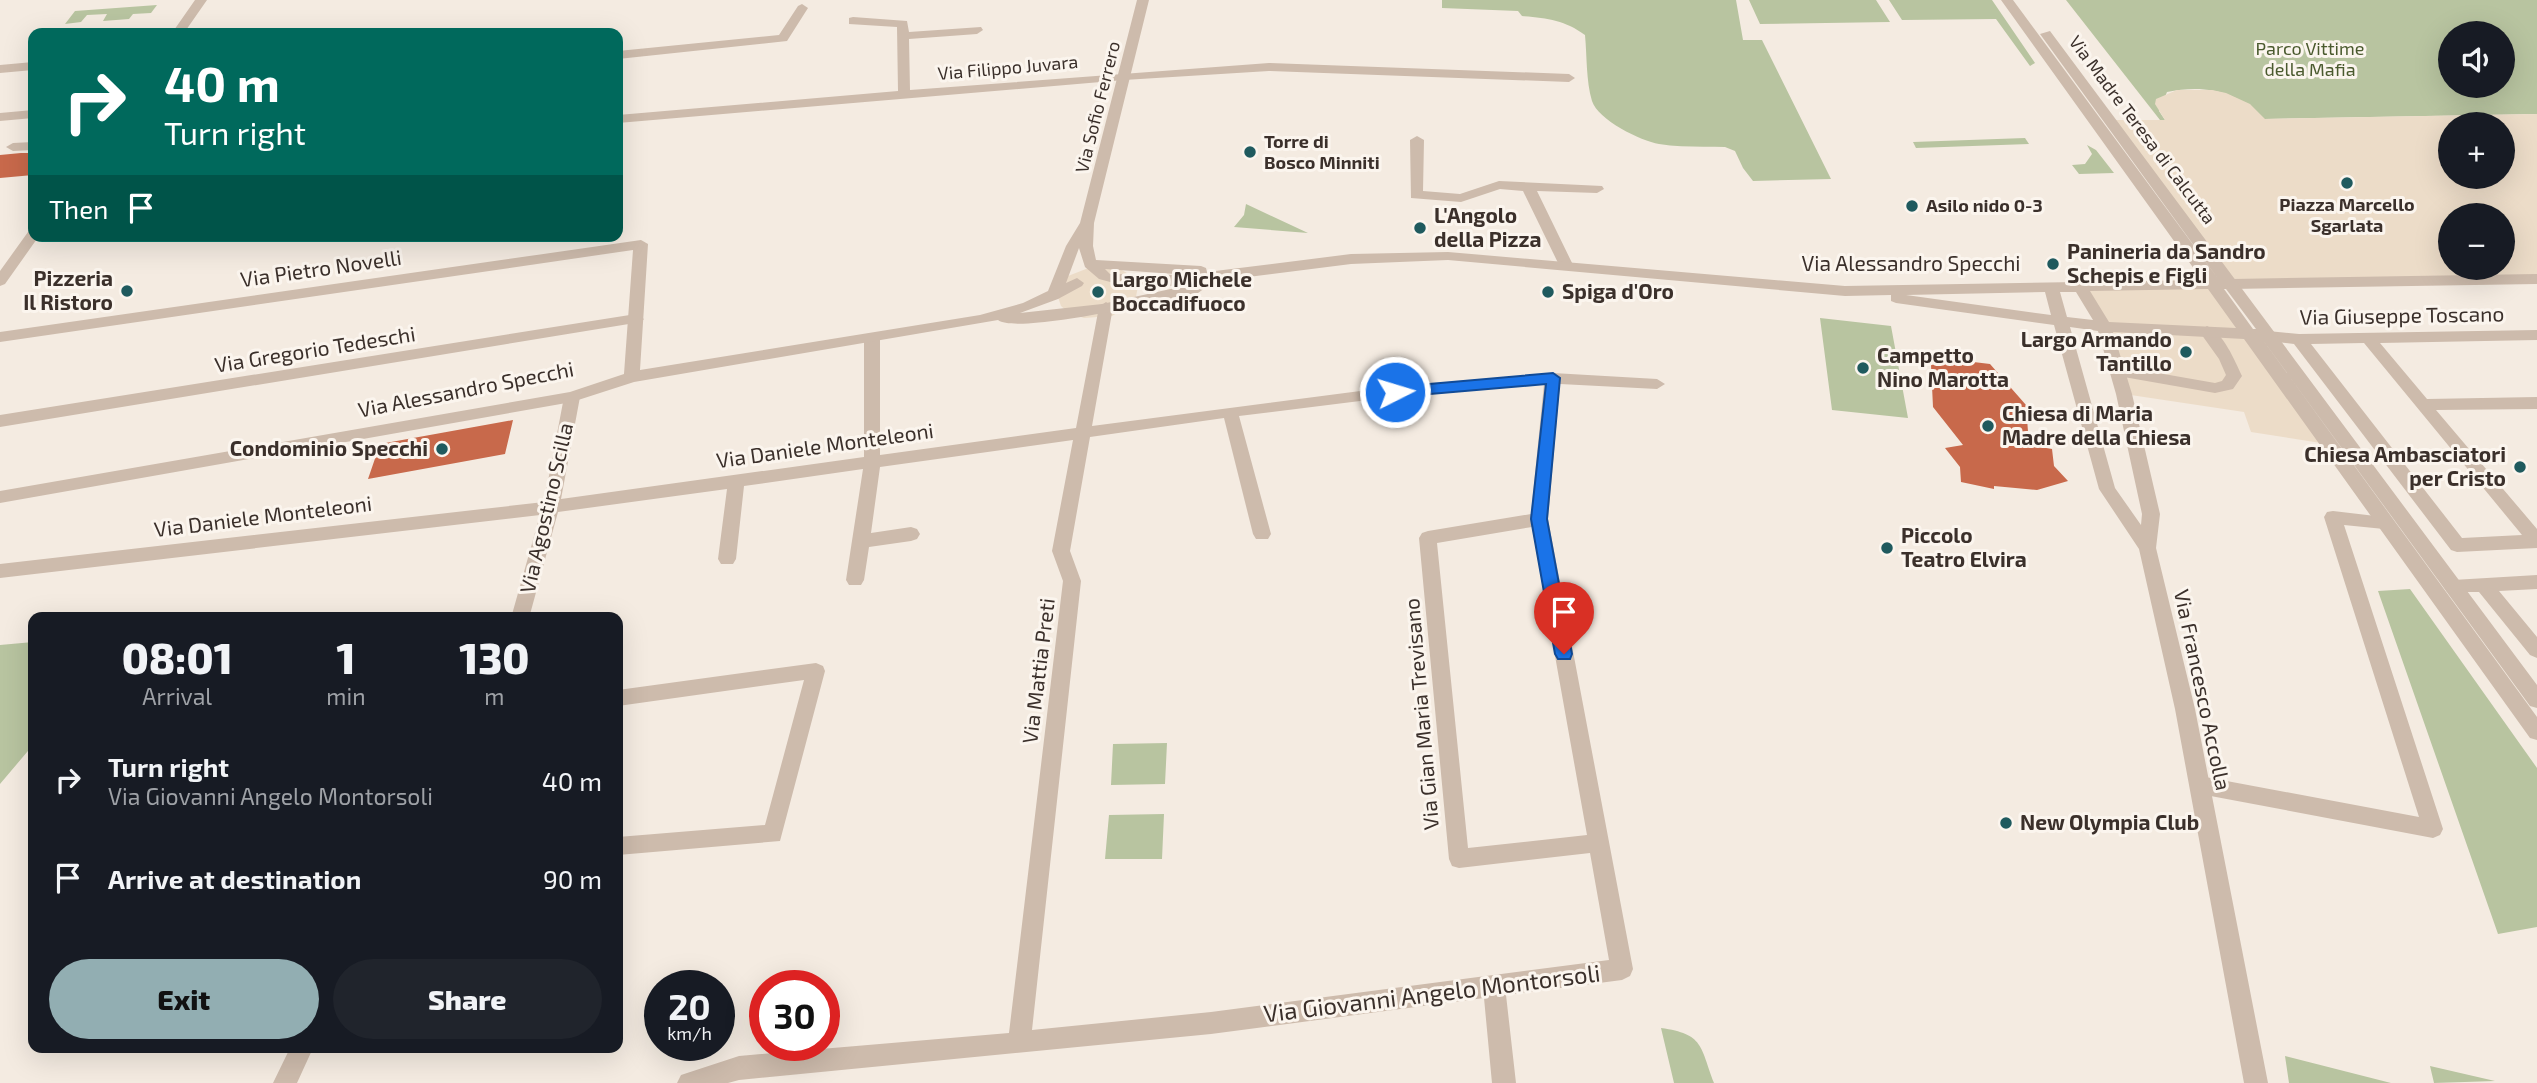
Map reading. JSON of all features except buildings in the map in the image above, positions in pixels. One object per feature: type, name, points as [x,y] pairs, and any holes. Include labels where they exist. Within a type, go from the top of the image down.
[{"type":"street","points":[[181,28],[201,0]]},
{"type":"street","name":"Via Sofio Ferrero","points":[[1087,223],[1143,0]]},
{"type":"street","name":"Via Madre Teresa di Calcutta","points":[[2007,0],[2537,732]]},
{"type":"street","name":"Via Madre Teresa di Calcutta","points":[[2021,0],[2537,700]]},
{"type":"street","points":[[623,54],[783,38],[802,8]]},
{"type":"street","points":[[853,21],[903,24],[904,95]]},
{"type":"street","points":[[903,36],[977,30]]},
{"type":"street","points":[[0,69],[28,66]]},
{"type":"street","name":"Via Filippo Juvara","points":[[623,119],[1124,76],[1269,67],[1569,78]]},
{"type":"street","points":[[0,117],[28,114]]},
{"type":"street","points":[[1417,141],[1416,195],[1461,198],[1499,186],[1597,189]]},
{"type":"street","points":[[13,147],[28,146]]},
{"type":"street","points":[[1528,187],[1567,267]]},
{"type":"street","points":[[1087,223],[1086,249],[1090,264],[1109,277]]},
{"type":"street","points":[[1087,223],[1073,246],[1070,285],[1077,303],[1103,307]]},
{"type":"street","points":[[0,281],[28,241]]},
{"type":"street","name":"Via Pietro Novelli","points":[[0,337],[641,244],[632,377]]},
{"type":"street","name":"Via Alessandro Specchi","points":[[1245,274],[1351,259],[1448,256],[1845,291],[2537,279]]},
{"type":"street","points":[[1090,264],[1191,269],[1221,276]]},
{"type":"street","points":[[981,320],[1053,296],[1092,276],[1176,281],[1245,274]]},
{"type":"street","points":[[981,320],[1030,318],[1103,307],[1197,289],[1245,274]]},
{"type":"street","name":"Via Mattia Preti","points":[[1018,1044],[1072,581],[1061,551],[1103,307],[1119,300],[1124,293],[1122,285],[1109,277]]},
{"type":"street","points":[[2080,286],[2104,327],[2118,371],[2151,514],[2147,548]]},
{"type":"street","name":"Via Francesco Accolla","points":[[2051,287],[2107,489],[2147,548],[2200,785],[2256,1083]]},
{"type":"street","name":"Via Giuseppe Toscano","points":[[1845,291],[2104,327],[2247,333],[2299,340],[2537,335]]},
{"type":"street","name":"Via Gregorio Tedeschi","points":[[0,421],[636,319]]},
{"type":"street","name":"Via Alessandro Specchi","points":[[0,497],[572,397],[632,377],[981,320]]},
{"type":"street","points":[[2118,371],[2214,388],[2227,385],[2234,376],[2226,358],[2207,331]]},
{"type":"street","points":[[855,580],[872,463],[872,338]]},
{"type":"street","points":[[2368,338],[2537,541]]},
{"type":"street","points":[[2299,340],[2457,545],[2537,541]]},
{"type":"street","name":"Via Daniele Monteleoni","points":[[0,570],[551,506],[1368,395],[1553,378],[1657,384]]},
{"type":"street","name":"Via Giovanni Angelo Montorsoli","points":[[689,1083],[739,1068],[1018,1044],[1211,1023],[1622,970],[1539,519],[1553,378]]},
{"type":"street","name":"Via Agostino Scilla","points":[[522,612],[551,506],[572,397]]},
{"type":"street","points":[[2423,405],[2537,403]]},
{"type":"street","points":[[1230,412],[1262,534]]},
{"type":"street","points":[[727,559],[736,481]]},
{"type":"street","points":[[2200,785],[2433,829],[2333,517],[2385,523]]},
{"type":"street","name":"Via Gian Maria Trevisano","points":[[1539,519],[1428,538],[1459,859],[1598,843]]},
{"type":"street","points":[[861,541],[911,534]]},
{"type":"street","points":[[2453,587],[2537,582]]},
{"type":"street","points":[[2483,585],[2537,650]]},
{"type":"street","points":[[623,697],[816,671],[774,834],[623,846]]},
{"type":"street","points":[[1494,986],[1504,1083]]},
{"type":"street","points":[[285,1083],[300,1053]]},
{"type":"green space","points":[[1442,0],[1736,0],[1743,40],[1762,40],[1831,179],[1753,181],[1735,151],[1725,147],[1667,145],[1631,134],[1602,115],[1592,101],[1585,35],[1578,30],[1548,19],[1522,16],[1518,11],[1442,8]]},
{"type":"green space","points":[[1749,0],[1876,0],[1890,22],[1760,24]]},
{"type":"green space","points":[[1889,0],[1992,0],[2035,63],[2030,66],[1996,19],[1902,20]]},
{"type":"green space","name":"Parco Vittime della Mafia","points":[[2066,0],[2537,0],[2537,114],[2438,112],[2438,116],[2264,119],[2254,109],[2232,96],[2194,89],[2167,92],[2159,111],[2165,120],[2160,120]]},
{"type":"green space","points":[[157,5],[151,13],[133,14],[129,19],[103,21],[107,14],[87,15],[81,22],[65,24],[75,11]]},
{"type":"green space","points":[[2025,138],[2029,144],[1916,148],[1913,142]]},
{"type":"green space","points":[[2087,145],[2096,150],[2114,173],[2079,174],[2072,165],[2085,164],[2092,154]]},
{"type":"green space","points":[[1246,204],[1308,233],[1234,227],[1244,215]]},
{"type":"green space","name":"Campetto Nino Marotta","points":[[1820,318],[1891,326],[1908,418],[1832,410]]},
{"type":"green space","points":[[2410,589],[2537,768],[2537,927],[2498,934],[2378,591]]},
{"type":"green space","points":[[28,642],[28,751],[0,784],[0,645]]},
{"type":"green space","points":[[1167,743],[1165,784],[1111,785],[1113,744]]},
{"type":"green space","points":[[1164,814],[1162,859],[1105,859],[1109,815]]},
{"type":"green space","points":[[1661,1028],[1693,1038],[1702,1051],[1714,1083],[1674,1083]]},
{"type":"green space","points":[[2285,1056],[2391,1083],[2289,1083]]},
{"type":"green space","points":[[2430,1066],[2495,1081],[2434,1083]]},
{"type":"shaded area","name":"Piazza Marcello Sgarlata","points":[[2177,90],[2212,90],[2250,104],[2265,119],[2438,116],[2438,189],[2515,189],[2515,114],[2537,114],[2537,279],[2515,279],[2515,203],[2438,203],[2438,280],[2476,280],[2232,284],[2110,120],[2165,120],[2155,104],[2156,99]]},
{"type":"shaded area","name":"Largo Michele Boccadifuoco","points":[[1091,267],[1122,270],[1130,275],[1138,286],[1135,302],[1112,316],[1084,318],[1069,313],[1061,306],[1057,294],[1068,276]]},
{"type":"shaded area","name":"Largo Armando Tantillo","points":[[2212,284],[2327,444],[2251,432],[2244,412],[2124,394],[2080,286]]},
{"type":"place","name":"Torre di Bosco Minniti","points":[[1250,152]]},
{"type":"place","name":"Piazza Marcello Sgarlata","points":[[2347,183]]},
{"type":"place","name":"Asilo nido 0-3","points":[[1912,206]]},
{"type":"place","name":"L'Angolo della Pizza","points":[[1420,228]]},
{"type":"place","name":"Panineria da Sandro Schepis e Figli","points":[[2053,264]]},
{"type":"place","name":"Pizzeria Il Ristoro","points":[[127,291]]},
{"type":"place","name":"Largo Michele Boccadifuoco","points":[[1098,292]]},
{"type":"place","name":"Spiga d'Oro","points":[[1548,292]]},
{"type":"place","name":"Largo Armando Tantillo","points":[[2186,352]]},
{"type":"place","name":"Campetto Nino Marotta","points":[[1863,368]]},
{"type":"place","name":"Chiesa di Maria Madre della Chiesa","points":[[1988,426]]},
{"type":"place","name":"Condominio Specchi","points":[[442,449]]},
{"type":"place","name":"Chiesa Ambasciatori per Cristo","points":[[2520,467]]},
{"type":"place","name":"Piccolo Teatro Elvira","points":[[1887,548]]},
{"type":"place","name":"New Olympia Club","points":[[2006,823]]},
{"type":"route","points":[[1395,392],[1553,378],[1539,519],[1564,654]]}]
